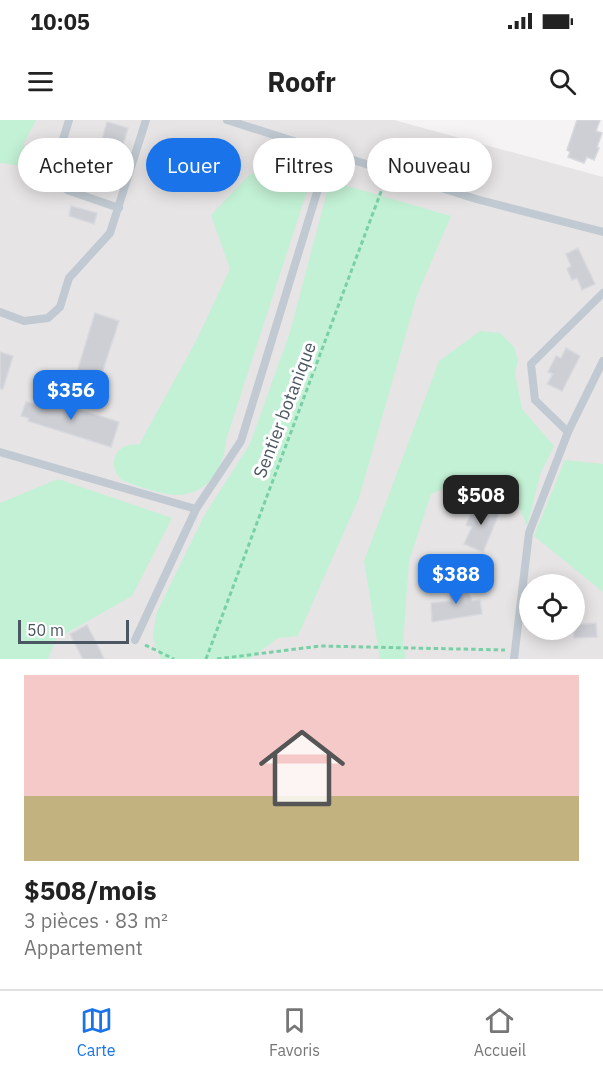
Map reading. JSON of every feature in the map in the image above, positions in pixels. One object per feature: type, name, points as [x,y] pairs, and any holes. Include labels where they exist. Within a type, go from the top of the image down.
[{"type":"lane","points":[[69,120],[55,166],[67,190],[120,208]]},
{"type":"lane","points":[[0,312],[24,321],[48,318],[60,307],[69,278],[110,233],[120,208],[146,120]]},
{"type":"lane","points":[[227,120],[283,138]]},
{"type":"lane","points":[[135,640],[196,509],[241,441],[317,192]]},
{"type":"lane","points":[[454,192],[603,232]]},
{"type":"lane","points":[[568,432],[535,400],[531,364],[603,293]]},
{"type":"lane","points":[[515,655],[529,533],[568,432],[603,361]]},
{"type":"lane","points":[[0,452],[196,509]]},
{"type":"path","name":"Sentier botanique","points":[[206,659],[381,192]]},
{"type":"path","points":[[135,640],[174,659]]},
{"type":"path","points":[[217,659],[320,646],[515,655]]},
{"type":"shaded area","points":[[0,120],[394,120],[460,138],[367,138],[367,192],[492,192],[492,147],[603,177],[603,659],[0,659]]},
{"type":"green space","points":[[0,120],[36,120],[27,138],[18,138],[18,165],[0,163]]},
{"type":"green space","points":[[253,174],[253,192],[307,192],[226,440],[222,460],[212,478],[205,485],[188,494],[165,494],[134,485],[122,480],[117,474],[114,468],[116,455],[125,447],[139,445],[197,339],[230,269],[211,215],[233,192],[241,192],[241,183]]},
{"type":"green space","points":[[355,188],[451,216],[417,295],[359,498],[298,636],[278,638],[249,659],[161,659],[153,639],[156,614],[204,516],[250,444],[290,332],[327,192],[355,192]]},
{"type":"green space","points":[[480,331],[500,333],[514,347],[518,360],[515,373],[522,409],[554,446],[541,472],[527,526],[517,502],[463,480],[431,494],[409,561],[403,644],[406,659],[380,659],[364,561],[439,361]]},
{"type":"green space","points":[[565,460],[603,464],[603,592],[585,577],[585,574],[581,574],[534,536]]},
{"type":"green space","points":[[58,479],[172,518],[132,596],[56,639],[48,659],[0,659],[0,503]]},
{"type":"building","points":[[577,120],[600,120],[596,131],[602,133],[597,147],[599,148],[594,160],[587,157],[584,163],[568,157],[570,152],[567,150]]},
{"type":"building","points":[[107,122],[128,128],[125,138],[102,138]]},
{"type":"building","points":[[71,206],[97,213],[94,224],[69,216]]},
{"type":"building","points":[[578,248],[595,284],[582,290],[577,278],[572,280],[567,269],[571,266],[566,254]]},
{"type":"building","points":[[95,313],[119,321],[100,379],[97,378],[95,386],[82,382],[84,374],[77,372]]},
{"type":"building","points":[[566,348],[580,356],[562,391],[547,384],[553,374],[548,372],[556,356],[561,358]]},
{"type":"building","points":[[0,352],[13,356],[3,389],[0,389]]},
{"type":"building","points":[[36,396],[119,422],[111,447],[28,421],[29,418],[21,416],[26,402],[34,404]]},
{"type":"building","points":[[476,501],[500,511],[483,552],[464,544],[472,527],[466,525]]},
{"type":"building","points":[[466,584],[472,601],[480,600],[482,614],[432,622],[431,603],[451,601],[448,586]]},
{"type":"building","points":[[596,623],[597,637],[585,638],[585,624]]},
{"type":"building","points":[[87,625],[104,659],[83,659],[70,634]]}]
